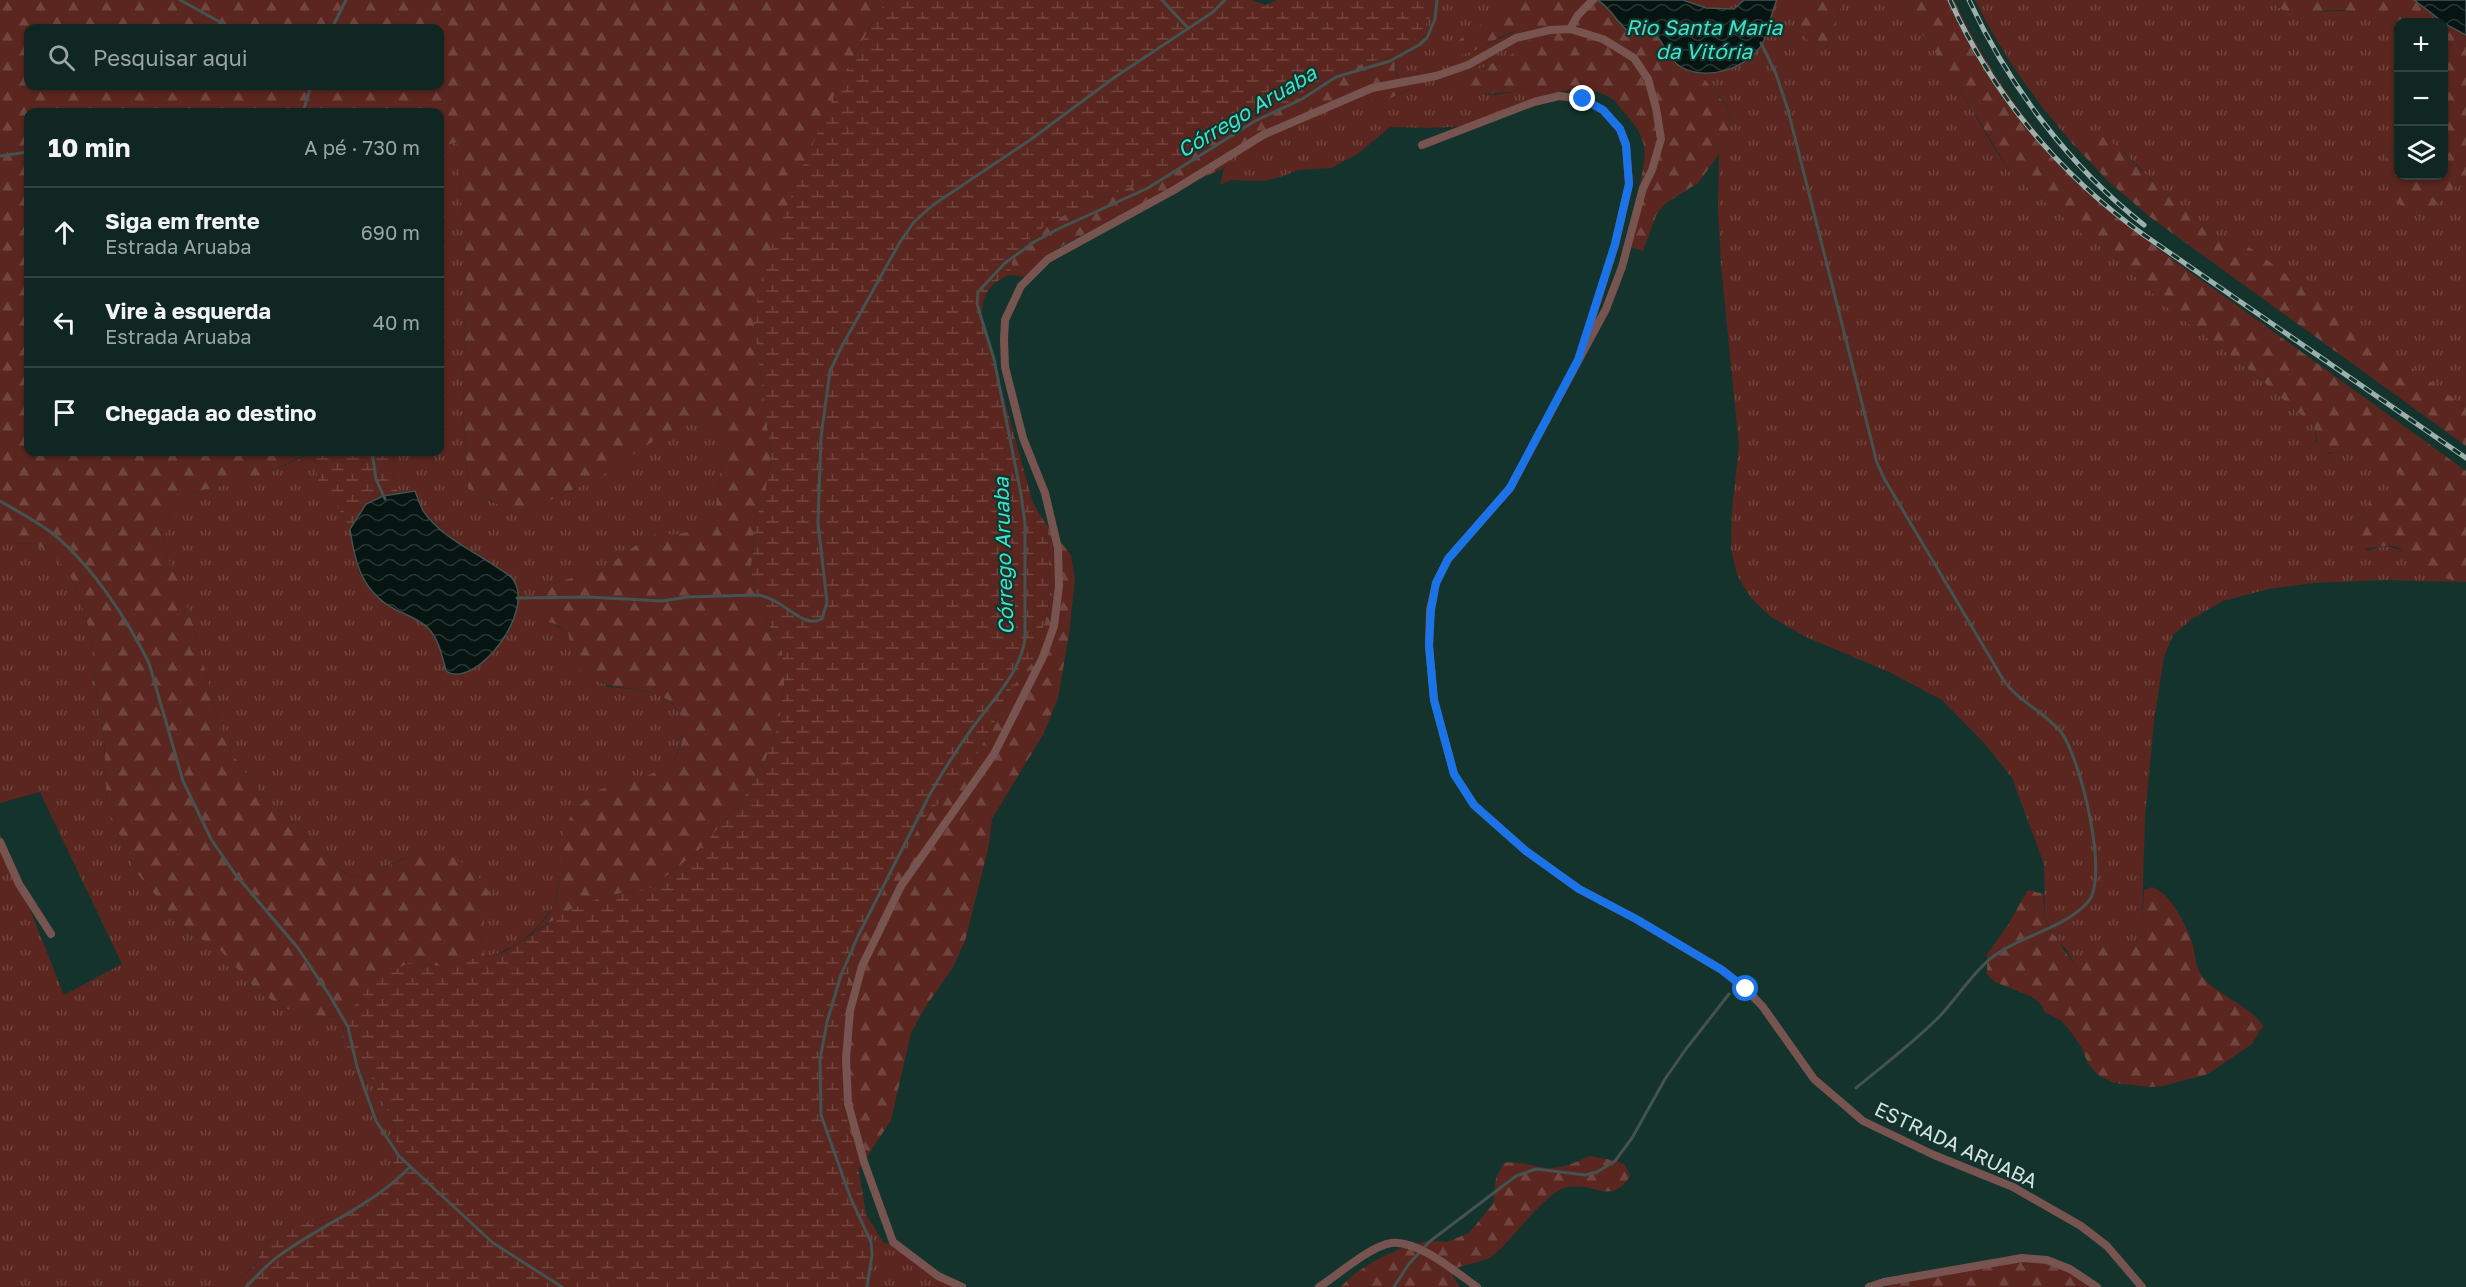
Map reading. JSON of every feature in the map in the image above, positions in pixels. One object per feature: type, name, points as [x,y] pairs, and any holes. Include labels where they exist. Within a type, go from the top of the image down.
[{"type":"street","points":[[962,1287],[938,1276],[893,1242],[864,1162],[848,1103],[846,1059],[850,1011],[862,966],[901,886],[993,754],[1043,657],[1054,626],[1059,586],[1058,548],[1045,493],[1023,438],[1005,366],[1005,320],[1021,286],[1048,259],[1174,190],[1263,135],[1372,88],[1436,76],[1468,65],[1516,38],[1550,30],[1570,29],[1578,15],[1593,0]]},
{"type":"street","name":"ESTRADA ARUABA","points":[[1570,29],[1604,39],[1634,58],[1648,79],[1661,139],[1652,170],[1643,188],[1622,267],[1606,309],[1510,488],[1448,559],[1436,583],[1431,610],[1429,646],[1434,700],[1454,774],[1474,805],[1526,851],[1579,889],[1636,919],[1722,970],[1746,989],[1763,1007],[1814,1079],[1863,1121],[1934,1155],[2013,1188],[2081,1226],[2107,1246],[2142,1287]]},
{"type":"street","name":"ESTRADA ARUABA","points":[[1422,144],[1534,102],[1559,96],[1583,99],[1603,110],[1620,129],[1626,145],[1629,184],[1615,244],[1578,360]]},
{"type":"street","points":[[0,842],[19,884],[51,934]]},
{"type":"street","points":[[1319,1287],[1378,1248],[1393,1243],[1408,1244],[1432,1256],[1478,1287]]},
{"type":"street","points":[[1869,1287],[1884,1282],[2022,1258],[2047,1260],[2070,1269],[2097,1287]]},
{"type":"green space","points":[[0,0],[888,0],[878,13],[842,78],[753,317],[771,454],[765,497],[755,518],[751,573],[757,601],[782,651],[785,677],[779,724],[765,761],[743,800],[697,852],[651,888],[605,896],[548,923],[532,934],[554,905],[559,883],[564,833],[574,812],[594,793],[664,768],[674,759],[681,746],[683,729],[678,709],[661,696],[648,691],[606,685],[582,672],[573,659],[568,633],[557,625],[537,617],[545,601],[546,585],[602,570],[643,540],[658,534],[678,534],[697,530],[714,521],[724,434],[717,421],[698,417],[658,438],[598,478],[524,512],[509,512],[481,494],[468,489],[463,408],[466,260],[457,142],[444,146],[444,108],[24,108],[24,456],[303,456],[261,476],[187,494],[169,513],[164,543],[167,557],[176,573],[194,628],[221,732],[229,749],[262,796],[346,874],[357,877],[365,876],[422,852],[435,851],[451,856],[478,876],[489,892],[481,940],[485,957],[439,966],[408,963],[357,1004],[345,1017],[302,1015],[280,1006],[254,987],[219,949],[184,929],[136,872],[107,807],[104,740],[91,636],[76,585],[56,556],[35,544],[11,543],[1,539]]},
{"type":"green space","points":[[888,0],[1252,0],[1266,5],[1277,0],[1435,0],[1429,18],[1420,33],[1395,59],[1397,55],[1358,65],[1334,76],[1282,108],[1251,111],[1239,115],[1201,145],[1136,185],[1080,207],[1045,226],[1023,244],[1012,261],[1010,275],[992,286],[983,301],[981,316],[1033,503],[1048,528],[1050,593],[1047,615],[1032,663],[1013,686],[966,776],[924,818],[853,946],[840,1030],[843,1104],[857,1159],[866,1214],[871,1255],[868,1287],[231,1287],[257,1263],[262,1246],[285,1228],[377,1204],[390,1179],[396,1148],[394,1124],[370,1075],[341,1048],[345,1017],[373,982],[408,963],[439,966],[505,952],[571,909],[605,896],[651,888],[697,852],[743,800],[765,761],[779,724],[785,677],[782,651],[757,601],[751,573],[755,518],[765,497],[771,454],[753,317],[772,245],[802,168],[842,78],[878,13]]},
{"type":"green space","points":[[1435,0],[1514,0],[1504,9],[1476,49],[1521,29],[1529,31],[1532,36],[1527,45],[1507,57],[1458,78],[1471,92],[1495,95],[1555,86],[1580,88],[1545,95],[1469,126],[1390,127],[1359,153],[1331,168],[1298,170],[1263,181],[1231,180],[1220,185],[1224,168],[1235,151],[1352,93],[1381,103],[1410,89],[1398,77],[1395,59],[1420,33],[1429,18]]},
{"type":"green space","points":[[1514,0],[1597,0],[1610,10],[1620,25],[1632,31],[1642,26],[1650,29],[1688,71],[1700,74],[1727,107],[1730,119],[1729,137],[1698,183],[1666,203],[1657,213],[1643,251],[1631,247],[1644,161],[1644,146],[1637,128],[1614,100],[1594,91],[1573,88],[1484,94],[1468,91],[1457,84],[1458,78],[1507,57],[1527,45],[1531,36],[1528,31],[1519,31],[1509,33],[1467,53],[1447,54],[1447,49]]},
{"type":"green space","points":[[1683,0],[1744,0],[1734,9],[1706,8]]},
{"type":"green space","points":[[1777,0],[1793,0],[1796,15],[1806,37],[1817,47],[1824,49],[1833,33],[1843,0],[1906,0],[1923,35],[1957,84],[2010,172],[2088,238],[2113,255],[2167,307],[2252,372],[2315,427],[2316,441],[2329,454],[2340,451],[2363,453],[2385,462],[2403,478],[2409,487],[2403,497],[2363,508],[2351,533],[2368,551],[2379,547],[2398,549],[2439,576],[2463,582],[2384,580],[2312,583],[2269,589],[2223,601],[2192,619],[2173,635],[2164,657],[2154,721],[2145,816],[2142,921],[2134,946],[2123,951],[2114,947],[2090,957],[2083,967],[2076,967],[2066,949],[2055,939],[2045,917],[2044,864],[2012,778],[1985,744],[1942,700],[1889,672],[1806,637],[1771,617],[1751,598],[1737,575],[1731,548],[1732,510],[1739,446],[1721,265],[1718,209],[1719,154],[1729,137],[1730,119],[1727,106],[1700,74],[1726,70],[1750,58],[1765,40]]},
{"type":"green space","points":[[1793,0],[1843,0],[1833,33],[1824,49],[1811,43],[1806,37],[1796,15]]},
{"type":"green space","points":[[1906,0],[1954,0],[1986,60],[2024,116],[2068,168],[2117,216],[2169,257],[2466,471],[2466,582],[2426,571],[2397,547],[2356,548],[2351,533],[2363,508],[2376,499],[2403,497],[2409,487],[2404,479],[2391,466],[2365,454],[2346,451],[2319,452],[2315,427],[2252,372],[2167,307],[2113,255],[2088,238],[2010,172],[1957,84],[1923,35]]},
{"type":"green space","points":[[1975,0],[2270,0],[2288,10],[2362,13],[2377,19],[2394,31],[2394,146],[2386,157],[2390,188],[2406,204],[2427,213],[2462,180],[2466,180],[2466,408],[2232,240],[2219,237],[2161,189],[2124,153],[2084,136],[2071,142],[2018,74]]},
{"type":"green space","points":[[2270,0],[2414,0],[2438,18],[2394,18],[2394,32],[2378,21],[2356,12],[2331,10],[2294,13],[2277,7]]},
{"type":"green space","points":[[2448,25],[2466,35],[2466,180],[2462,180],[2427,213],[2412,212],[2400,204],[2390,191],[2384,168],[2387,155],[2394,147],[2394,180],[2448,180]]},
{"type":"green space","points":[[1398,55],[1395,65],[1396,74],[1402,83],[1411,88],[1381,103],[1352,93],[1235,151],[1224,168],[1117,217],[1058,248],[1026,284],[1025,277],[1010,275],[1012,261],[1023,244],[1045,226],[1080,207],[1136,185],[1201,145],[1239,115],[1264,110],[1300,97],[1334,76],[1358,65]]},
{"type":"green space","points":[[2084,136],[2106,137],[2161,189],[2219,237],[2252,249],[2466,408],[2466,446],[2150,217],[2109,182],[2071,142]]},
{"type":"green space","points":[[457,142],[466,260],[463,408],[468,489],[492,502],[524,512],[598,478],[658,438],[698,417],[717,421],[724,434],[714,521],[697,530],[678,534],[658,534],[643,540],[602,570],[546,585],[547,620],[568,633],[607,687],[640,690],[661,696],[677,709],[682,719],[682,736],[674,758],[663,769],[648,777],[597,795],[583,803],[572,815],[565,830],[556,899],[552,908],[525,938],[510,948],[485,957],[481,941],[483,924],[451,856],[428,853],[407,857],[365,876],[357,877],[347,874],[331,862],[301,830],[262,796],[229,749],[221,732],[194,628],[176,573],[167,557],[164,543],[169,513],[187,494],[261,476],[305,456],[315,456],[319,484],[336,504],[350,529],[359,573],[376,597],[414,617],[429,628],[440,646],[446,671],[460,673],[471,669],[502,640],[513,624],[511,577],[446,534],[424,512],[415,491],[398,493],[388,456],[444,456],[444,146]]},
{"type":"green space","points":[[315,456],[388,456],[398,493],[367,504],[350,529],[336,504],[319,484]]},
{"type":"green space","points":[[1040,516],[1071,555],[1075,580],[1058,698],[1044,733],[992,819],[989,845],[965,941],[952,969],[926,1006],[911,1033],[891,1120],[859,1169],[843,1104],[840,1030],[853,946],[924,818],[966,776],[1013,686],[1032,663],[1047,615],[1050,593],[1048,528]]},
{"type":"green space","points":[[0,535],[1,539],[11,543],[35,544],[56,556],[76,585],[91,636],[104,740],[107,807],[136,872],[184,929],[219,949],[254,987],[280,1006],[302,1015],[345,1017],[341,1048],[370,1075],[394,1124],[396,1148],[390,1180],[377,1204],[285,1228],[262,1246],[257,1262],[231,1287],[0,1287],[0,834],[64,995],[122,964],[40,792],[0,803]]},
{"type":"green space","points":[[2152,887],[2165,896],[2182,919],[2192,942],[2200,973],[2213,987],[2249,1011],[2263,1026],[2252,1044],[2208,1074],[2163,1086],[2150,1087],[2114,1083],[2098,1075],[2089,1065],[2069,1029],[2060,1020],[2045,1012],[2040,1003],[2030,996],[1995,982],[1987,974],[1987,954],[2006,928],[2028,890],[2043,894],[2048,927],[2076,967],[2083,967],[2097,940],[2104,940],[2123,951],[2134,946],[2142,921],[2144,890]]},
{"type":"green space","points":[[1590,1156],[1617,1161],[1625,1165],[1630,1176],[1616,1190],[1602,1191],[1577,1186],[1559,1190],[1540,1206],[1491,1257],[1453,1270],[1453,1277],[1460,1287],[1340,1287],[1357,1272],[1402,1248],[1428,1241],[1447,1242],[1469,1233],[1493,1204],[1496,1178],[1504,1163],[1553,1168],[1569,1165]]},
{"type":"green space","points":[[866,1214],[883,1242],[901,1248],[953,1287],[868,1287],[871,1255]]},
{"type":"green space","points":[[2022,1261],[2057,1265],[2100,1287],[1884,1287],[1913,1276]]},
{"type":"water","name":"Rio Santa Maria da Vitória","points":[[1597,0],[1683,0],[1706,8],[1734,9],[1744,0],[1777,0],[1765,39],[1755,53],[1736,67],[1724,71],[1699,73],[1677,64],[1649,29],[1643,27],[1628,31],[1606,6]]},
{"type":"water","points":[[2414,0],[2466,0],[2466,35],[2448,26],[2448,18],[2438,18]]},
{"type":"water","points":[[415,491],[424,512],[437,527],[510,576],[518,592],[517,609],[500,644],[486,659],[472,669],[458,674],[446,671],[437,642],[428,628],[384,603],[375,595],[362,576],[355,554],[350,529],[366,504],[383,496]]},
{"type":"waterway","points":[[180,0],[224,24]]},
{"type":"waterway","points":[[334,24],[346,0]]},
{"type":"waterway","points":[[1162,0],[1188,28]]},
{"type":"waterway","points":[[517,598],[588,597],[662,601],[687,597],[757,595],[767,597],[807,620],[822,619],[827,602],[818,523],[821,437],[830,371],[900,242],[914,222],[933,205],[1030,140],[1115,77],[1213,12],[1225,0]]},
{"type":"waterway","name":"Córrego Aruaba","points":[[867,1287],[872,1255],[871,1242],[851,1199],[821,1115],[820,1060],[827,1022],[841,975],[858,936],[930,794],[961,744],[1012,675],[1025,639],[1025,523],[994,359],[977,304],[978,292],[1005,263],[1034,242],[1148,188],[1255,121],[1302,99],[1336,77],[1390,61],[1419,45],[1427,38],[1435,19],[1437,0]]},
{"type":"waterway","points":[[1761,43],[1776,74],[1788,110],[1877,463],[2004,681],[2017,695],[2055,725],[2069,745],[2084,790],[2094,844],[2096,868],[2094,889],[2088,902],[2054,926],[2014,944],[1990,959],[1929,1027],[1856,1088]]},
{"type":"waterway","points":[[304,108],[310,90]]},
{"type":"waterway","points":[[0,156],[24,153]]},
{"type":"waterway","points":[[373,456],[376,479],[385,499]]},
{"type":"waterway","points":[[0,501],[52,533],[81,560],[107,593],[130,628],[149,663],[183,781],[211,839],[235,874],[298,948],[330,996],[348,1027],[357,1067],[376,1121],[399,1156],[493,1243],[562,1287]]},
{"type":"waterway","points":[[1394,1287],[1408,1265],[1429,1242],[1516,1176],[1536,1169],[1585,1175],[1597,1172],[1615,1161],[1632,1138],[1665,1079],[1729,994]]},
{"type":"waterway","points":[[246,1287],[280,1255],[364,1203],[410,1167]]},
{"type":"railway","points":[[1950,0],[1986,68],[2031,130],[2057,159],[2113,212],[2466,458]]},
{"type":"railway","points":[[1969,0],[2003,63],[2043,123],[2091,177],[2144,225]]},
{"type":"route","points":[[1583,99],[1603,110],[1620,129],[1626,145],[1629,184],[1615,244],[1578,360],[1510,488],[1448,559],[1436,583],[1431,610],[1429,646],[1434,700],[1454,774],[1474,805],[1526,851],[1579,889],[1636,919],[1722,970],[1746,989]]}]
